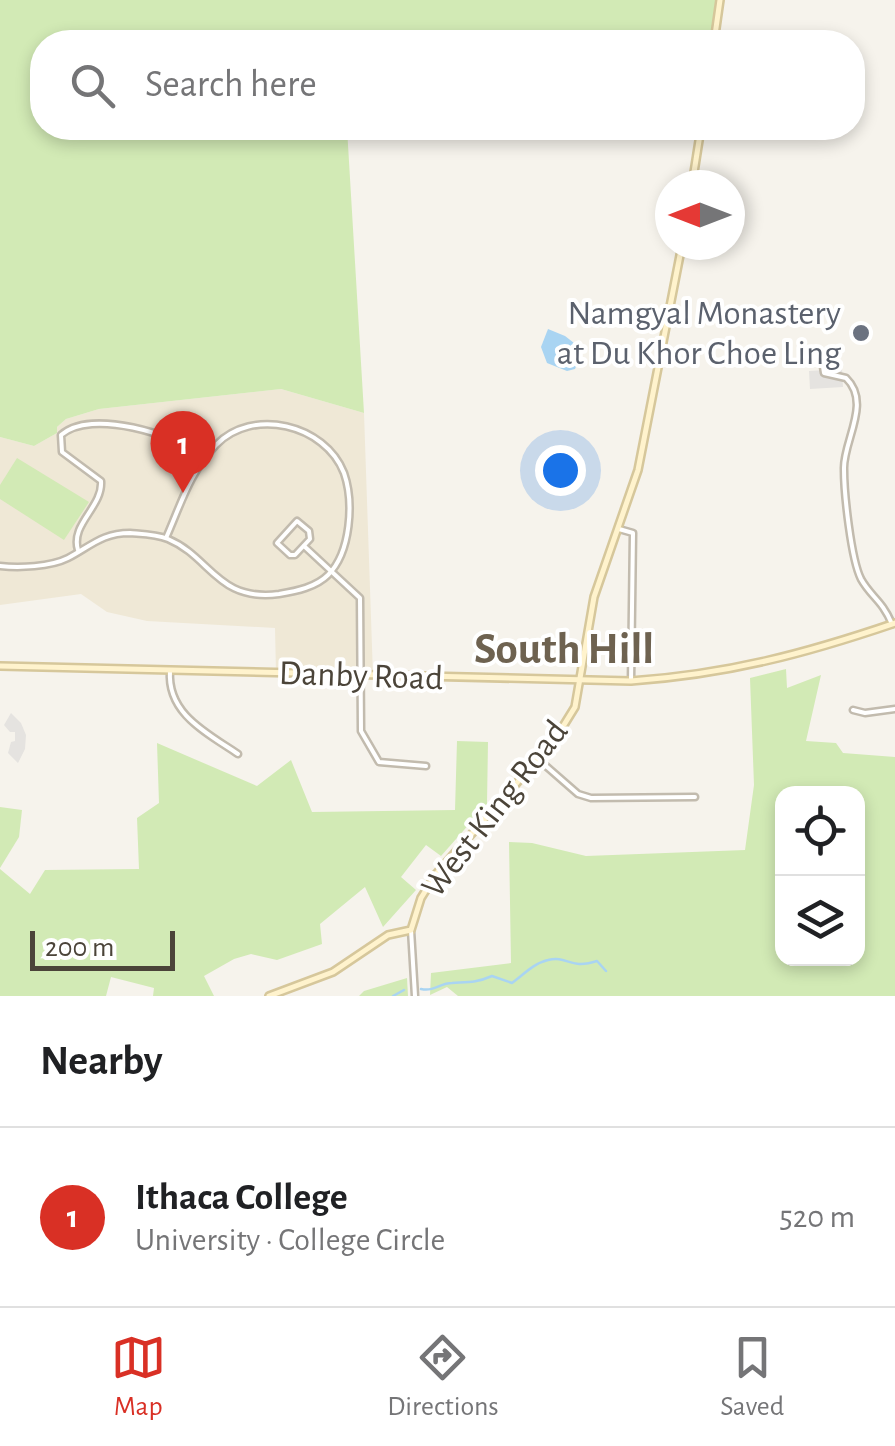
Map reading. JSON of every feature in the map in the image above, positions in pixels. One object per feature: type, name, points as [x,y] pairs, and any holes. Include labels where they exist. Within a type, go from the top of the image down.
[{"type":"street","points":[[716,30],[720,0]]},
{"type":"street","points":[[694,170],[699,140]]},
{"type":"street","name":"West King Road","points":[[415,996],[411,930],[421,898],[436,874],[569,720],[594,597],[638,470],[679,260]]},
{"type":"street","points":[[821,354],[824,374],[846,378],[854,390],[855,426],[844,465],[854,552],[859,575],[881,601],[893,624]]},
{"type":"street","points":[[78,550],[78,532],[99,498],[101,481],[62,452],[61,436],[65,432],[91,424],[170,436],[205,458]]},
{"type":"street","points":[[0,566],[59,561],[109,534],[152,534],[166,538],[238,591],[256,595],[306,588],[332,572],[349,520],[343,470],[315,439],[280,424],[238,429],[205,458],[183,493],[166,538]]},
{"type":"street","points":[[297,521],[310,534],[304,546],[290,555],[277,543],[297,521]]},
{"type":"street","points":[[618,529],[633,533],[631,681]]},
{"type":"street","points":[[304,546],[360,598],[361,731],[371,754],[378,762],[426,766]]},
{"type":"street","name":"Danby Road","points":[[0,666],[631,681],[702,676],[771,662],[893,624]]},
{"type":"street","points":[[170,670],[172,694],[182,714],[238,754]]},
{"type":"street","points":[[853,710],[865,714],[895,709]]},
{"type":"street","points":[[538,759],[578,794],[591,798],[695,797]]},
{"type":"street","points":[[269,996],[333,972],[388,935],[411,930]]},
{"type":"shaded area","points":[[842,369],[843,387],[810,389],[809,371]]},
{"type":"shaded area","points":[[281,389],[364,413],[373,676],[276,673],[275,628],[147,621],[107,612],[81,594],[0,605],[0,437],[34,446],[57,433],[57,427],[66,419],[99,409]]},
{"type":"shaded area","points":[[11,713],[26,735],[18,763],[8,753],[15,732],[4,725]]},
{"type":"green space","points":[[0,0],[719,0],[715,30],[30,30],[30,140],[348,140],[364,413],[281,389],[99,409],[66,419],[57,427],[57,433],[34,446],[0,437]]},
{"type":"green space","points":[[17,458],[89,502],[64,540],[0,499],[0,485]]},
{"type":"green space","points":[[786,669],[787,688],[821,675],[806,741],[836,743],[843,753],[895,757],[895,996],[458,996],[447,987],[430,995],[431,973],[511,963],[509,842],[532,843],[586,856],[745,850],[754,785],[750,678]]},
{"type":"green space","points":[[457,741],[488,742],[487,804],[441,856],[426,845],[401,877],[416,890],[383,927],[365,887],[320,924],[322,944],[277,960],[251,954],[204,976],[214,996],[153,996],[154,988],[111,977],[106,996],[0,996],[0,869],[30,894],[45,870],[139,869],[137,818],[159,803],[157,743],[257,786],[291,760],[312,812],[455,810]]},
{"type":"green space","points":[[0,807],[22,810],[19,837],[0,868]]},
{"type":"green space","points":[[407,978],[408,996],[359,996],[364,991]]},
{"type":"water","points":[[548,329],[583,350],[575,369],[567,371],[547,363],[541,347]]},
{"type":"waterway","points":[[421,989],[492,976],[512,983],[538,964],[555,959],[580,964],[597,961],[606,971]]},
{"type":"waterway","points":[[393,996],[404,990]]},
{"type":"place","name":"Namgyal Monastery at Du Khor Choe Ling","points":[[861,333]]},
{"type":"place","name":"Ithaca College","points":[[183,493]]},
{"type":"district","name":"South Hill","points":[[564,649]]}]
